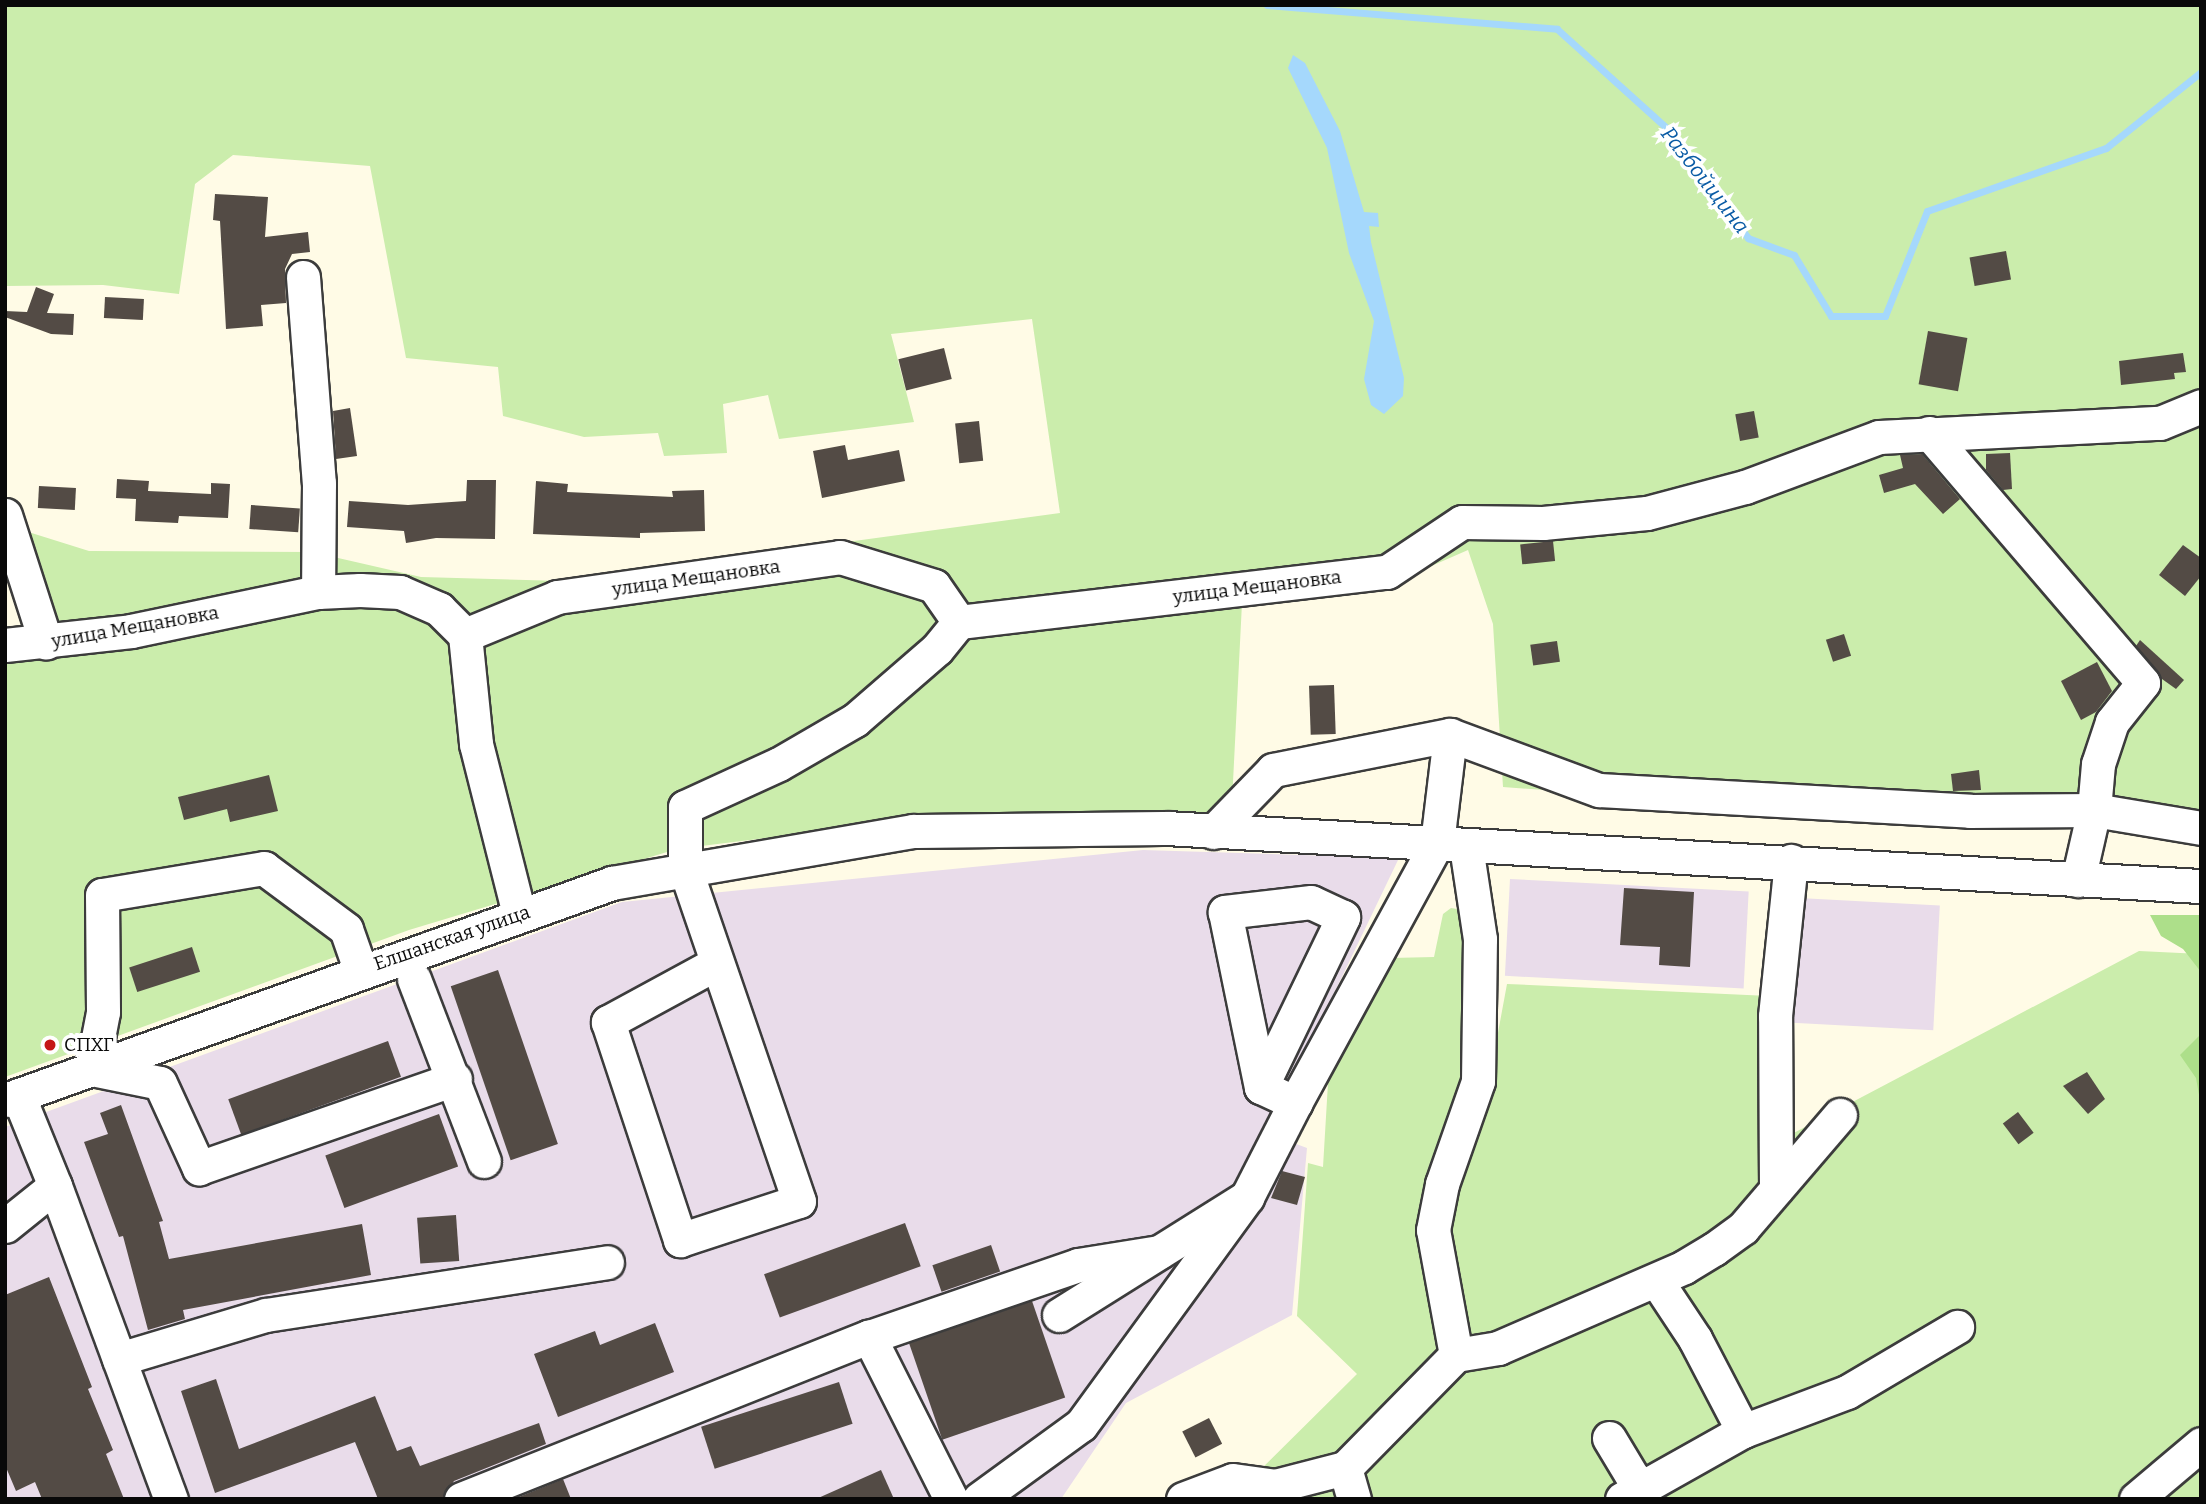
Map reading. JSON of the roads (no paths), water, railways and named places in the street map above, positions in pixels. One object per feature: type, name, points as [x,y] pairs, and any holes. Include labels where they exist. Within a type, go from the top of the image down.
[{"type":"street","points":[[303,277],[319,483],[317,592]]},
{"type":"street","points":[[1928,433],[2160,423],[2201,406]]},
{"type":"street","points":[[1928,433],[2143,683],[2112,722],[2098,764],[2094,810],[2078,880]]},
{"type":"street","name":"улица Мещановка","points":[[5,645],[46,643],[131,632],[317,592],[400,593],[439,610],[465,635],[557,597],[840,557],[934,586],[959,622],[1387,572],[1462,522],[1543,523],[1647,513],[1745,487],[1879,437],[1928,433]]},
{"type":"street","points":[[5,515],[46,643]]},
{"type":"street","points":[[715,964],[608,1022],[680,1240],[799,1201],[715,964],[685,868],[685,807],[779,764],[855,720],[937,649],[959,622]]},
{"type":"street","points":[[465,635],[476,744],[519,914]]},
{"type":"street","points":[[1450,735],[1451,845],[1480,939],[1478,1081],[1442,1184],[1433,1230],[1455,1355]]},
{"type":"street","points":[[1213,832],[1273,770],[1450,735],[1600,790],[1970,811],[2094,810],[2201,828]]},
{"type":"street","name":"Елшанская улица","points":[[12,1097],[360,970],[612,883],[685,868],[913,831],[1166,828],[1451,845],[1791,860],[2201,886]]},
{"type":"street","points":[[979,1499],[1081,1424],[1247,1197],[1295,1103],[1451,845]]},
{"type":"street","points":[[1776,1189],[1774,1016],[1791,860]]},
{"type":"street","points":[[360,970],[346,929],[264,868],[102,895],[103,1012],[92,1069],[160,1083],[199,1168],[455,1079]]},
{"type":"street","points":[[1311,902],[1343,916],[1261,1087],[1225,912],[1311,902]]},
{"type":"street","points":[[414,979],[455,1079],[484,1161]]},
{"type":"street","points":[[1261,1087],[1295,1103]]},
{"type":"street","points":[[12,1097],[55,1186],[171,1499]]},
{"type":"street","points":[[1183,1499],[1233,1480],[1275,1486],[1349,1483],[1455,1355],[1498,1348],[1684,1267],[1742,1228],[1840,1115]]},
{"type":"street","points":[[5,1226],[55,1186]]},
{"type":"street","points":[[1059,1315],[1247,1197]]},
{"type":"street","points":[[461,1499],[869,1337],[1078,1265],[1159,1252]]},
{"type":"street","points":[[119,1359],[266,1315],[607,1262]]},
{"type":"street","points":[[1656,1280],[1695,1339],[1742,1431]]},
{"type":"street","points":[[1609,1438],[1633,1478],[1633,1492],[1742,1431],[1847,1392],[1957,1327]]},
{"type":"street","points":[[869,1337],[951,1499]]},
{"type":"street","points":[[2136,1499],[2201,1444]]},
{"type":"water","points":[[1293,55],[1305,63],[1340,131],[1364,212],[1378,213],[1379,227],[1369,226],[1371,242],[1404,378],[1403,396],[1384,414],[1371,405],[1364,379],[1374,321],[1349,253],[1327,148],[1288,68]]},
{"type":"waterway","name":"Разбойщина","points":[[1267,5],[1557,29],[1672,133],[1748,238],[1794,255],[1831,316],[1885,316],[1927,211],[2106,148],[2201,72]]},
{"type":"place","name":"СПХГ","points":[[50,1045]]}]
